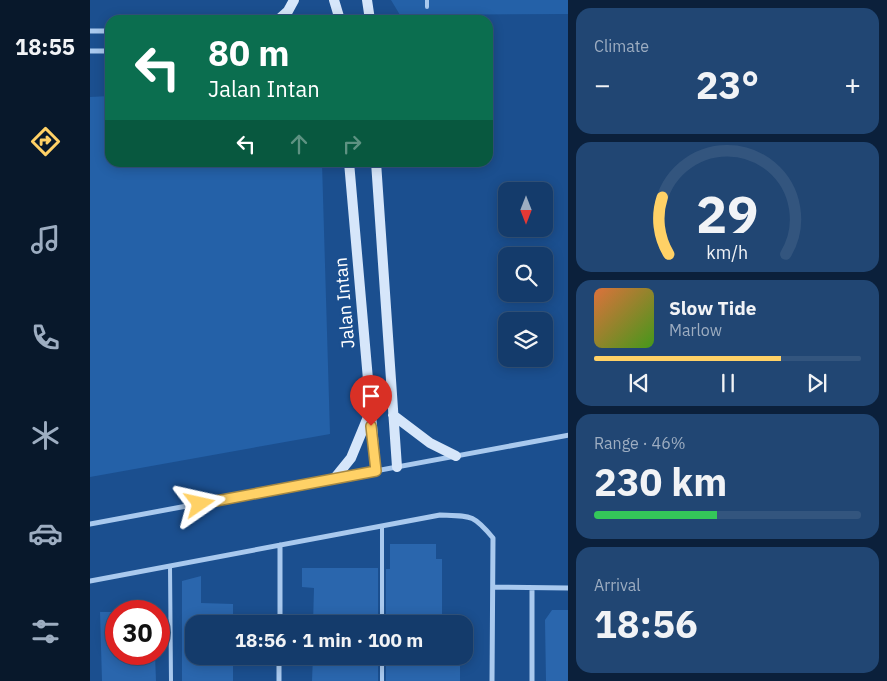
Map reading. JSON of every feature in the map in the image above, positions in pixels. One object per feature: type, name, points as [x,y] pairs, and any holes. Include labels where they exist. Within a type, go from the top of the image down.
[{"type":"street","points":[[284,15],[294,0]]},
{"type":"street","points":[[334,0],[338,15]]},
{"type":"street","points":[[367,0],[369,15]]},
{"type":"street","points":[[90,31],[105,31]]},
{"type":"street","points":[[90,51],[105,51]]},
{"type":"street","name":"Jalan Intan","points":[[349,167],[376,471]]},
{"type":"street","points":[[376,167],[397,467]]},
{"type":"street","points":[[334,479],[350,458],[370,412]]},
{"type":"street","points":[[393,415],[430,443],[456,456]]},
{"type":"street","points":[[90,524],[568,435]]},
{"type":"street","points":[[90,581],[440,515],[466,516],[479,522],[493,538],[492,681]]},
{"type":"street","points":[[280,545],[280,615]]},
{"type":"street","points":[[493,587],[568,588]]},
{"type":"street","points":[[532,588],[532,681]]},
{"type":"street","points":[[279,665],[279,681]]},
{"type":"lane","points":[[427,0],[427,7]]},
{"type":"lane","points":[[382,526],[382,615]]},
{"type":"lane","points":[[170,566],[170,681]]},
{"type":"lane","points":[[382,665],[382,681]]},
{"type":"shaded area","points":[[391,0],[568,0],[568,14],[400,15]]},
{"type":"shaded area","points":[[105,96],[105,167],[322,167],[330,434],[90,477],[90,97]]},
{"type":"building","points":[[390,544],[436,544],[436,559],[442,559],[442,615],[386,615],[386,569],[390,569]]},
{"type":"building","points":[[302,568],[378,568],[378,615],[313,615],[314,588],[302,587]]},
{"type":"building","points":[[201,576],[201,603],[233,604],[233,615],[185,615],[185,665],[233,665],[233,681],[182,681],[182,581]]},
{"type":"building","points":[[552,610],[568,610],[568,681],[546,681],[545,620]]},
{"type":"building","points":[[100,612],[105,612],[105,665],[155,665],[156,681],[102,681]]},
{"type":"building","points":[[313,665],[378,665],[378,681],[312,681]]},
{"type":"building","points":[[386,665],[460,665],[460,681],[386,681]]},
{"type":"route","points":[[200,504],[376,471],[371,426]]}]
